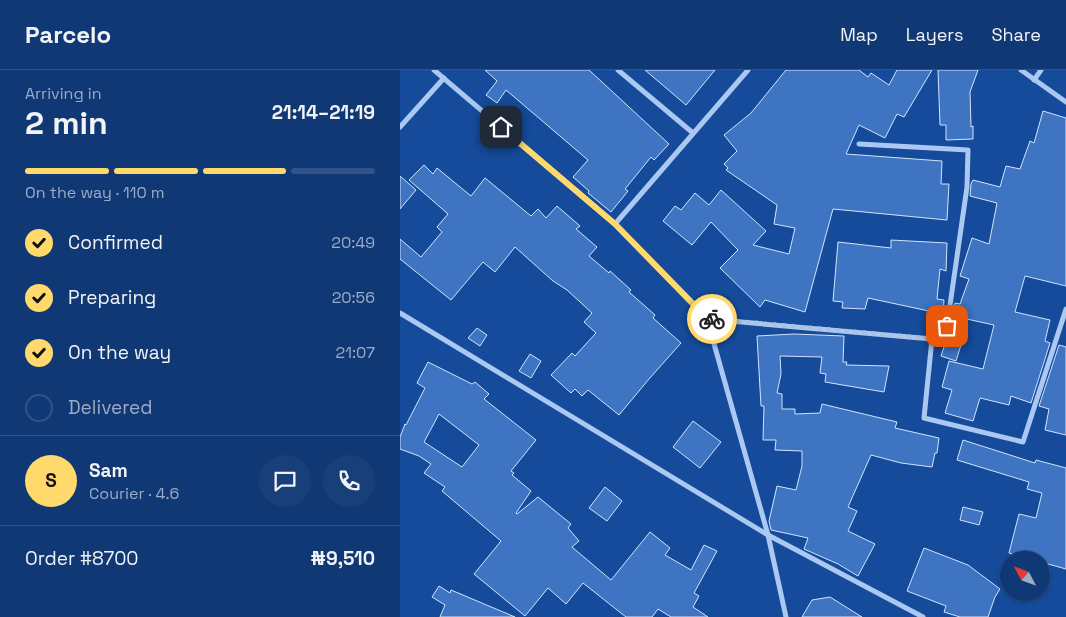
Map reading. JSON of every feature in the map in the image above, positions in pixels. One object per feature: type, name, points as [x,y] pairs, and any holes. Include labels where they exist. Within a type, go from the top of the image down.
[{"type":"street","points":[[434,70],[615,224],[707,318],[768,535],[786,617]]},
{"type":"street","points":[[618,70],[693,133]]},
{"type":"street","points":[[615,224],[748,70]]},
{"type":"street","points":[[1020,70],[1066,102]]},
{"type":"street","points":[[1034,80],[1041,70]]},
{"type":"street","points":[[400,127],[444,78]]},
{"type":"street","points":[[707,318],[932,339],[942,335],[947,326],[967,187],[968,150],[859,144]]},
{"type":"street","points":[[932,339],[924,418],[1023,442],[1066,309]]},
{"type":"street","points":[[400,313],[768,535],[923,617]]},
{"type":"building","points":[[485,70],[589,70],[669,144],[654,160],[651,157],[625,189],[628,191],[611,212],[588,193],[589,191],[573,177],[588,160],[506,90],[497,103],[486,95],[497,81]]},
{"type":"building","points":[[645,70],[715,70],[686,105]]},
{"type":"building","points":[[786,70],[859,70],[868,77],[871,73],[889,85],[897,70],[932,70],[904,117],[897,114],[885,138],[859,125],[846,154],[942,161],[941,184],[949,184],[947,220],[833,209],[805,312],[765,300],[760,307],[720,268],[738,250],[711,222],[692,245],[663,221],[675,206],[681,210],[695,193],[709,205],[721,190],[766,231],[753,245],[789,254],[795,228],[774,224],[777,205],[726,170],[728,168],[724,164],[737,151],[724,135],[751,113]]},
{"type":"building","points":[[938,70],[978,70],[970,92],[973,139],[946,140],[946,125],[940,125]]},
{"type":"building","points":[[1043,111],[1066,118],[1066,286],[1025,276],[1015,312],[1050,320],[1045,341],[1050,343],[1031,403],[1011,396],[1009,405],[980,398],[973,421],[945,413],[952,390],[942,387],[949,361],[983,369],[994,325],[953,316],[955,303],[960,304],[969,279],[960,276],[972,238],[989,244],[997,203],[970,196],[971,184],[973,180],[1000,187],[1006,166],[1020,169],[1030,141],[1034,143]]},
{"type":"building","points":[[424,165],[433,174],[437,168],[471,196],[485,178],[531,216],[538,209],[546,218],[557,206],[580,226],[576,229],[597,247],[589,256],[609,273],[610,271],[631,290],[629,292],[655,315],[653,318],[681,343],[619,415],[588,390],[582,396],[575,389],[571,393],[551,375],[572,353],[575,356],[596,333],[584,322],[592,313],[515,247],[495,272],[483,262],[451,300],[400,259],[400,239],[421,257],[442,232],[437,227],[448,214],[409,180]]},
{"type":"building","points":[[400,176],[416,190],[400,209]]},
{"type":"building","points":[[891,240],[947,243],[946,271],[940,269],[937,299],[944,300],[943,314],[868,298],[865,309],[842,308],[843,302],[833,301],[838,242],[891,248]]},
{"type":"building","points":[[477,328],[487,335],[480,346],[468,338]]},
{"type":"building","points":[[794,334],[844,336],[843,362],[847,362],[846,365],[889,366],[884,392],[825,382],[826,374],[820,373],[822,357],[780,356],[781,374],[777,393],[782,394],[782,409],[795,409],[795,414],[820,413],[822,404],[897,422],[895,428],[939,438],[937,453],[935,453],[932,467],[901,463],[871,455],[848,507],[857,511],[848,531],[875,544],[858,576],[838,564],[804,549],[808,538],[771,530],[769,521],[777,486],[796,490],[802,466],[802,451],[775,450],[776,440],[763,440],[764,406],[761,406],[757,336]]},
{"type":"building","points":[[946,341],[961,345],[956,361],[941,356]]},
{"type":"building","points":[[1059,345],[1066,347],[1066,435],[1045,430],[1049,409],[1039,406]]},
{"type":"building","points":[[530,354],[541,361],[531,378],[519,371]]},
{"type":"building","points":[[428,362],[472,384],[475,382],[489,394],[484,399],[536,440],[511,471],[514,473],[512,475],[531,491],[516,513],[538,497],[571,524],[568,528],[579,541],[572,547],[611,580],[650,532],[670,548],[665,555],[691,570],[704,545],[717,551],[694,593],[699,596],[693,607],[708,617],[671,617],[658,609],[652,617],[626,617],[583,583],[566,604],[548,588],[525,616],[474,574],[501,541],[442,491],[445,487],[424,473],[431,464],[419,456],[400,449],[400,437],[405,424],[425,388],[417,383]],"holes":[[[439,414],[479,445],[462,467],[424,442]]]},
{"type":"building","points":[[693,421],[721,442],[700,468],[673,447]]},
{"type":"building","points":[[963,440],[1035,463],[1036,460],[1066,468],[1066,569],[1050,565],[1050,551],[1010,551],[1019,514],[1036,518],[1042,493],[1027,489],[1029,482],[957,460]]},
{"type":"building","points":[[605,487],[622,501],[607,521],[589,508]]},
{"type":"building","points":[[963,507],[983,512],[979,525],[960,520]]},
{"type":"building","points":[[924,548],[968,565],[1000,589],[988,617],[960,617],[944,612],[946,606],[907,591]]},
{"type":"building","points":[[439,586],[450,593],[451,590],[515,617],[440,617],[445,605],[432,597]]},
{"type":"building","points":[[830,597],[862,617],[802,617],[812,600]]},
{"type":"way so far","points":[[712,319],[932,339],[942,335],[947,326]]},
{"type":"route","points":[[501,127],[615,224],[707,318],[712,319]]}]
